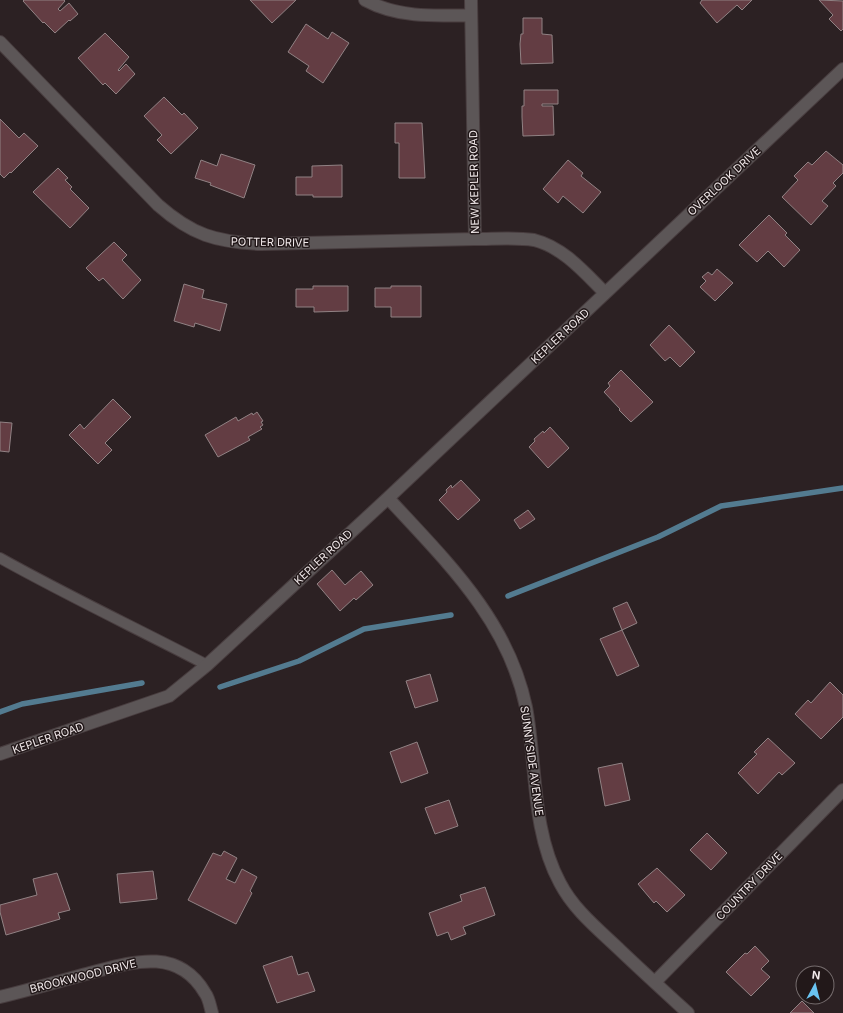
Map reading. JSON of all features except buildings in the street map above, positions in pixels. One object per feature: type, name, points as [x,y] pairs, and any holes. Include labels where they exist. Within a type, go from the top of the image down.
[{"type":"street","points":[[365,0],[374,5],[403,14],[417,16],[471,16]]},
{"type":"street","name":"NEW KEPLER ROAD","points":[[471,0],[475,239],[525,239],[544,243],[557,250],[576,264],[605,293]]},
{"type":"street","name":"POTTER DRIVE","points":[[0,42],[158,205],[173,218],[200,234],[230,242],[261,244],[475,239]]},
{"type":"street","name":"OVERLOOK DRIVE","points":[[605,293],[843,69]]},
{"type":"street","name":"KEPLER ROAD","points":[[0,754],[169,696],[206,665],[388,498],[605,293]]},
{"type":"street","name":"SUNNYSIDE AVENUE","points":[[388,498],[461,578],[482,606],[507,652],[519,683],[526,707],[531,739],[538,814],[549,858],[560,883],[572,902],[592,924],[688,1013]]},
{"type":"street","name":"COUNTRY DRIVE","points":[[654,982],[843,790]]},
{"type":"street","name":"BROOKWOOD DRIVE","points":[[0,997],[120,965],[154,961],[163,962],[178,967],[197,981],[206,994],[212,1013]]},
{"type":"lane","points":[[0,558],[101,612],[150,635],[206,665]]},
{"type":"waterway","points":[[508,596],[658,537],[721,506],[843,488]]},
{"type":"waterway","points":[[220,687],[299,661],[364,629],[451,615]]},
{"type":"waterway","points":[[0,712],[22,704],[142,683]]}]
